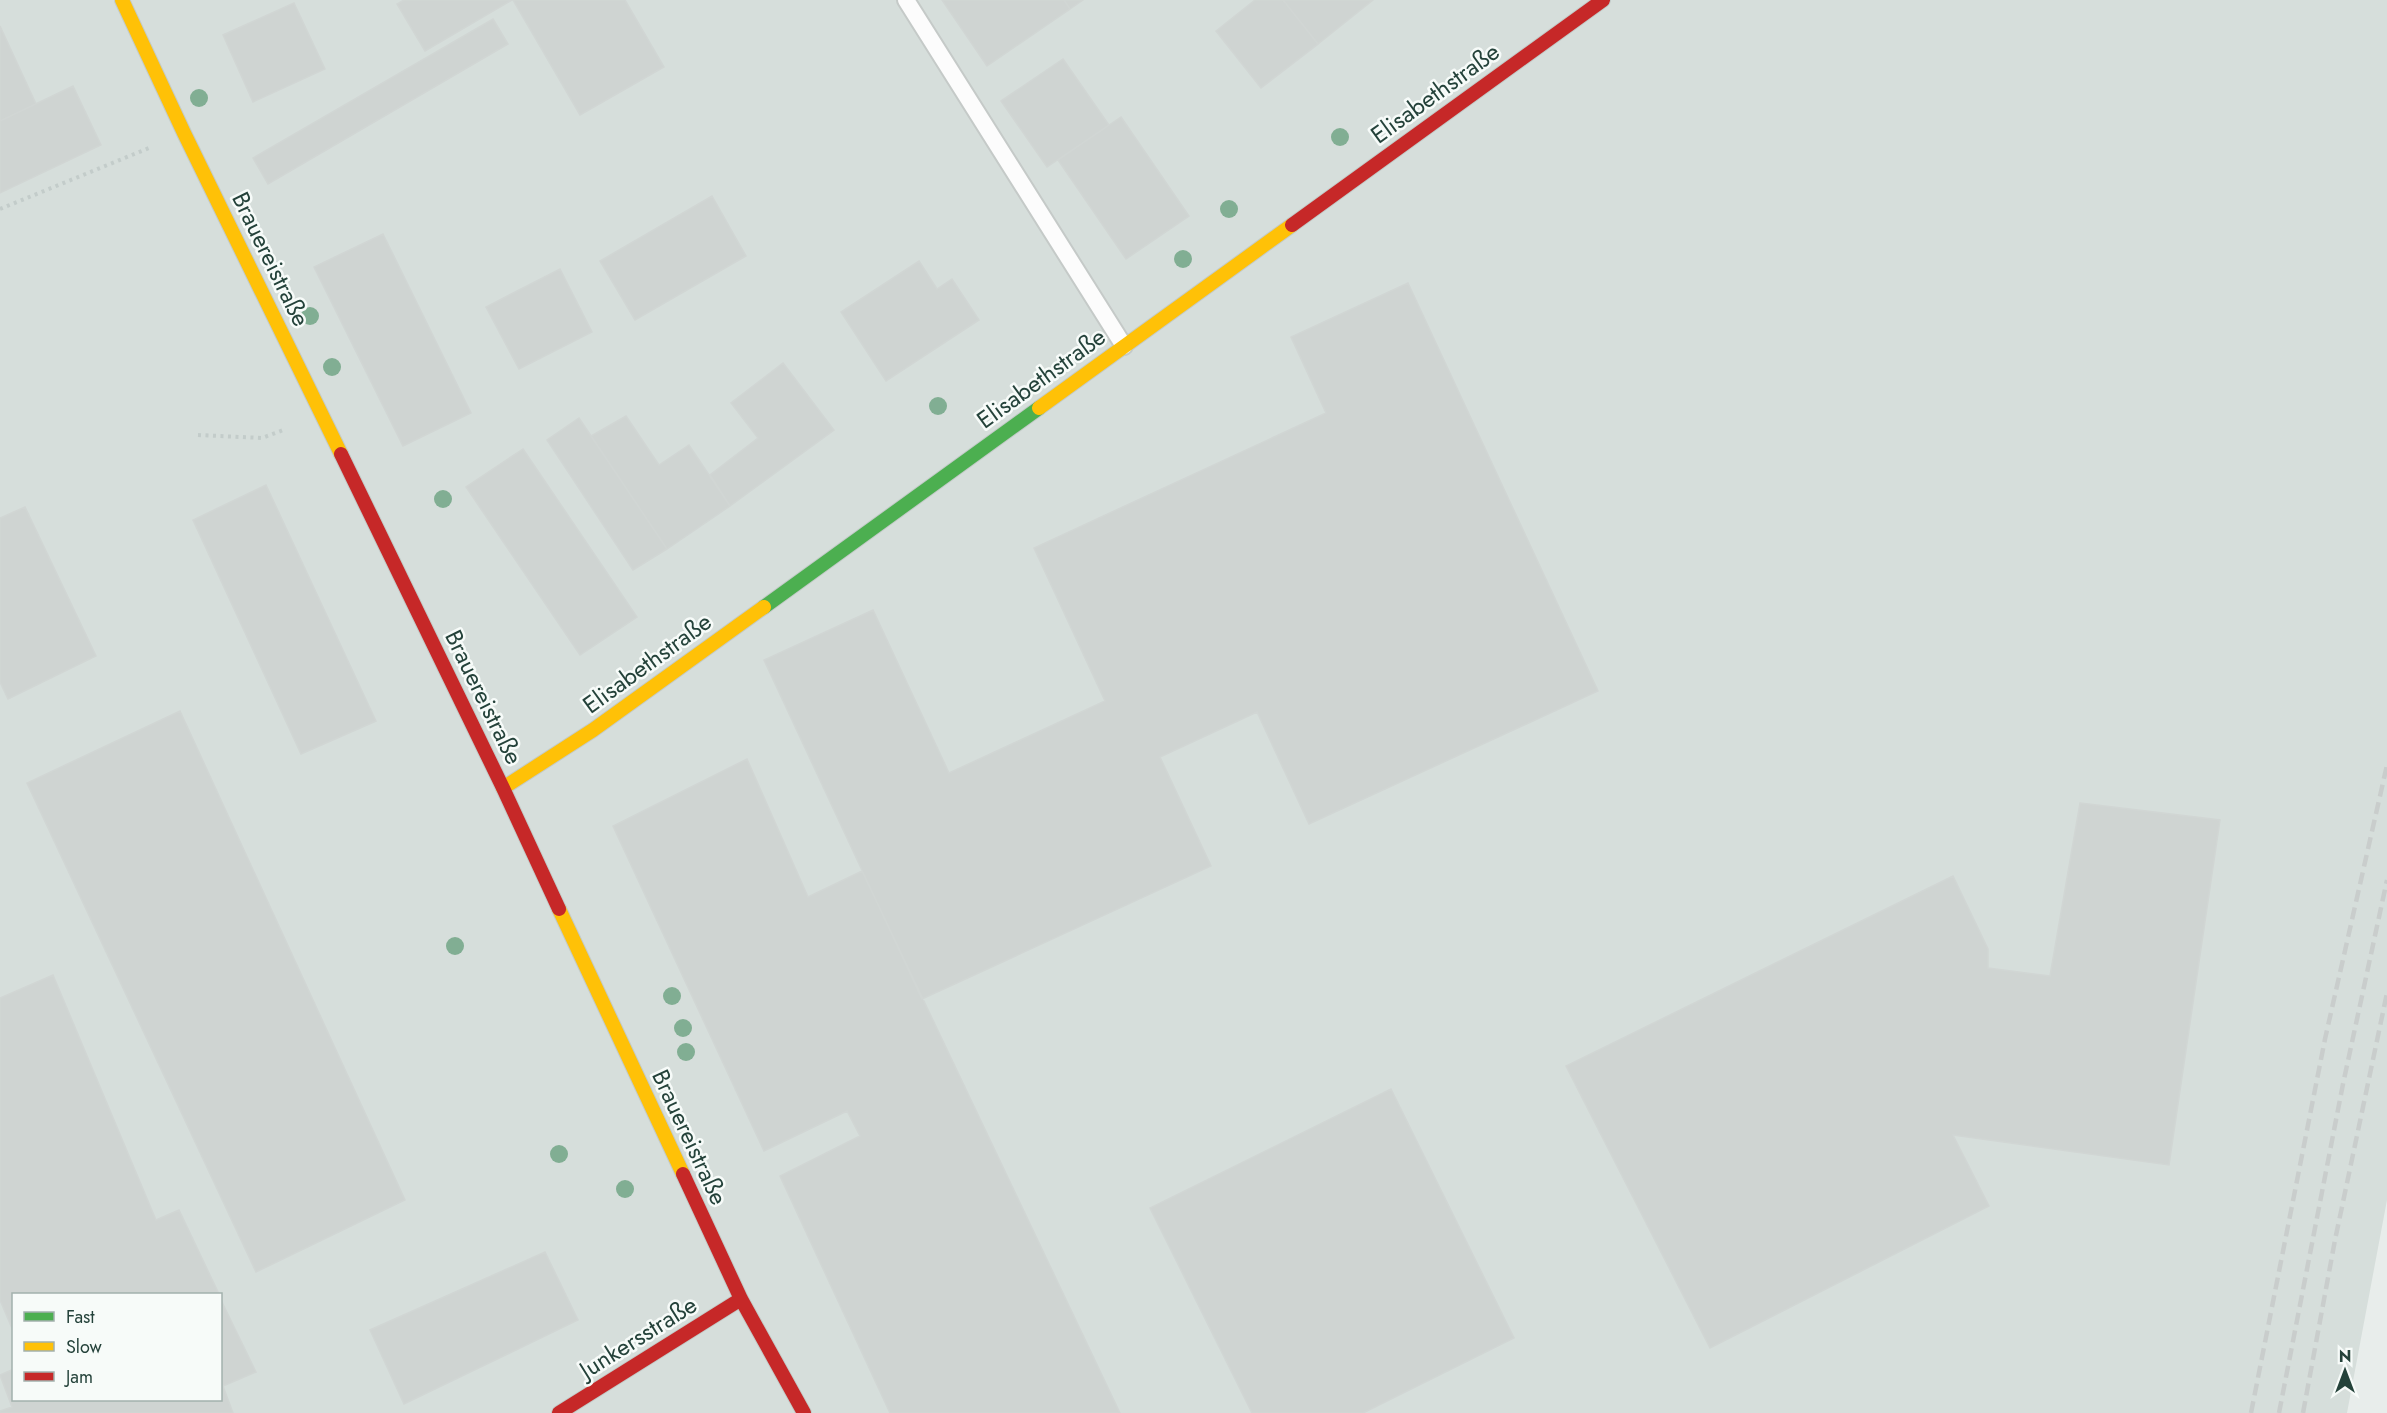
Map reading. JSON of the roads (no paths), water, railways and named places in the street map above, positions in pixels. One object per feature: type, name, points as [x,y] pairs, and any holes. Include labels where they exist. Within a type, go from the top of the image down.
[{"type":"street","name":"Brauereistraße","points":[[122,0],[184,133],[503,788],[741,1299],[804,1413]]},
{"type":"street","name":"Elisabethstraße","points":[[503,788],[593,730],[1603,0]]},
{"type":"street","name":"Junkersstraße","points":[[559,1413],[741,1299]]},
{"type":"lane","points":[[906,0],[1124,346]]},
{"type":"railway","points":[[2251,1413],[2325,1039],[2387,765]]},
{"type":"railway","points":[[2279,1413],[2343,1084],[2387,880]]},
{"type":"railway","points":[[2303,1413],[2335,1240],[2387,993]]}]
